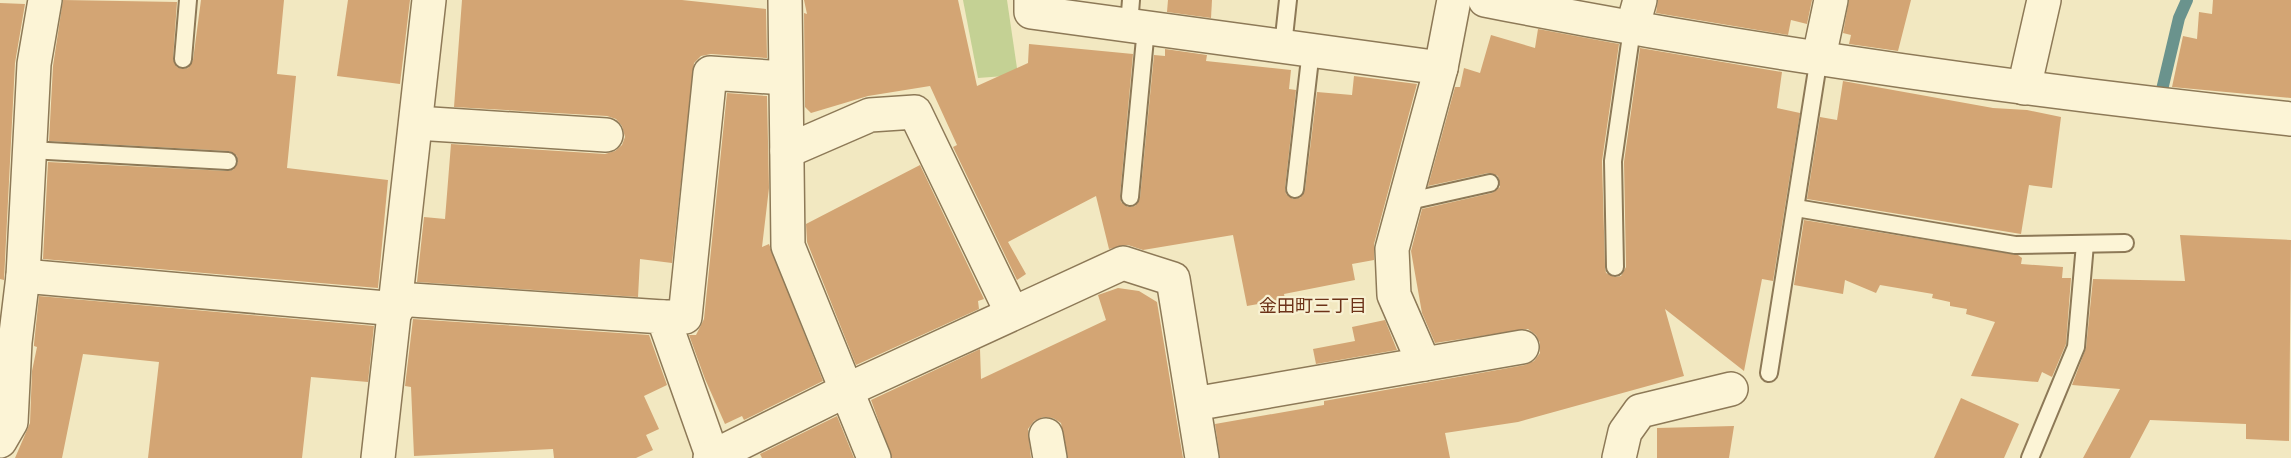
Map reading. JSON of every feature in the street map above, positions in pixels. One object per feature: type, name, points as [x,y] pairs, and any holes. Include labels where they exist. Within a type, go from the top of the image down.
[{"type":"street","points":[[0,441],[11,422],[7,342],[23,276],[34,64],[45,0]]},
{"type":"street","points":[[378,458],[397,304],[429,0]]},
{"type":"street","points":[[785,0],[788,246],[874,458]]},
{"type":"street","points":[[1030,0],[1031,12],[1135,18],[1297,48],[1441,68]]},
{"type":"street","points":[[1424,364],[1394,295],[1392,249],[1441,68],[1454,0]]},
{"type":"street","points":[[1485,0],[1636,15],[1820,57],[2024,88],[2291,119]]},
{"type":"street","points":[[1820,57],[1831,0]]},
{"type":"street","points":[[2024,88],[2044,0]]},
{"type":"street","points":[[23,276],[397,304],[685,317],[710,73],[785,78]]},
{"type":"street","points":[[787,150],[870,115],[915,112],[1012,314]]},
{"type":"street","points":[[416,123],[606,135]]},
{"type":"street","points":[[663,317],[712,458],[847,390],[1123,263],[1173,279],[1202,458]]},
{"type":"street","points":[[1194,404],[1522,347]]},
{"type":"street","points":[[1619,458],[1625,432],[1640,411],[1731,389]]},
{"type":"lane","points":[[183,59],[188,0]]},
{"type":"lane","points":[[1288,0],[1297,48],[1295,189]]},
{"type":"lane","points":[[1615,267],[1613,161],[1636,15]]},
{"type":"lane","points":[[1130,197],[1135,18]]},
{"type":"lane","points":[[1769,374],[1820,57]]},
{"type":"lane","points":[[30,150],[228,161]]},
{"type":"lane","points":[[1405,202],[1490,183]]},
{"type":"lane","points":[[1796,208],[2015,245],[2125,243]]},
{"type":"lane","points":[[2030,458],[2076,347],[2085,244]]},
{"type":"green space","points":[[963,0],[1007,0],[1018,75],[978,78]]},
{"type":"building","points":[[63,0],[177,2],[173,59],[177,67],[183,69],[188,68],[193,60],[201,0],[284,0],[277,74],[296,76],[287,168],[388,180],[378,288],[43,259],[48,162],[227,171],[233,170],[238,162],[237,156],[229,151],[49,141],[53,66]]},
{"type":"building","points":[[348,0],[410,0],[400,84],[337,76]]},
{"type":"building","points":[[462,0],[682,0],[766,9],[767,58],[711,54],[701,56],[694,63],[672,263],[640,259],[638,297],[417,282],[424,217],[445,219],[451,144],[605,154],[615,151],[622,145],[625,137],[622,126],[616,119],[607,116],[454,107]]},
{"type":"building","points":[[804,0],[958,0],[977,86],[1028,63],[1029,44],[1133,54],[1120,196],[1121,202],[1128,207],[1135,206],[1140,198],[1154,55],[1165,56],[1165,49],[1207,55],[1206,61],[1291,70],[1289,89],[1296,90],[1285,188],[1286,194],[1293,199],[1300,198],[1305,190],[1317,92],[1352,95],[1354,76],[1417,84],[1374,244],[1374,260],[1352,264],[1355,280],[1284,294],[1285,299],[1247,306],[1233,235],[1143,250],[1128,245],[1109,249],[1096,196],[1008,242],[1026,274],[1017,280],[953,147],[957,145],[930,86],[868,96],[811,113],[805,107],[804,13],[807,14]]},
{"type":"building","points":[[1168,0],[1212,0],[1211,18],[1167,12]]},
{"type":"building","points":[[1658,0],[1812,0],[1807,24],[1791,20],[1788,35],[1656,13]]},
{"type":"building","points":[[1849,0],[1911,0],[1898,51],[1849,44],[1851,35],[1843,33]]},
{"type":"building","points":[[2213,0],[2291,0],[2291,98],[2172,87],[2183,36],[2197,39],[2199,12],[2212,14]]},
{"type":"building","points":[[0,3],[25,4],[15,63],[4,280],[0,279]]},
{"type":"building","points":[[1538,29],[1619,44],[1602,161],[1605,267],[1606,273],[1615,277],[1621,276],[1626,267],[1624,162],[1640,48],[1782,72],[1777,108],[1800,113],[1773,281],[1762,279],[1744,371],[1665,309],[1684,376],[1518,422],[1445,433],[1450,458],[1220,458],[1215,424],[1324,405],[1324,401],[1525,365],[1534,361],[1540,353],[1540,343],[1536,335],[1528,329],[1435,343],[1422,313],[1411,251],[1422,209],[1492,193],[1500,187],[1498,176],[1488,173],[1428,186],[1455,87],[1460,87],[1464,68],[1480,73],[1491,35],[1535,48]]},
{"type":"building","points":[[1843,81],[1993,108],[2027,110],[2061,117],[2052,188],[2029,185],[2021,234],[1807,199],[1820,117],[1837,120]]},
{"type":"building","points":[[727,93],[767,96],[769,188],[762,247],[769,244],[823,381],[744,420],[742,416],[725,424],[689,335],[696,335],[704,319]]},
{"type":"building","points":[[920,165],[984,299],[978,301],[979,309],[856,365],[807,242],[806,224]]},
{"type":"building","points":[[1804,220],[2018,255],[2022,258],[2021,264],[2063,267],[2062,278],[2071,278],[2066,344],[2052,377],[2042,372],[2038,382],[1971,376],[1995,322],[1966,314],[1967,309],[1950,306],[1950,302],[1932,298],[1933,294],[1880,285],[1876,293],[1845,280],[1843,294],[1794,285]]},
{"type":"building","points":[[2180,235],[2291,240],[2289,441],[2246,439],[2246,424],[2150,420],[2130,458],[2083,458],[2120,389],[2072,385],[2086,348],[2093,279],[2185,281]]},
{"type":"building","points":[[1118,288],[1139,291],[1157,302],[1183,458],[1068,458],[1061,423],[1053,418],[1043,417],[1034,421],[1028,429],[1031,458],[892,458],[871,400],[980,349],[981,379],[1106,320],[1098,295]]},
{"type":"building","points":[[39,296],[374,326],[368,382],[311,377],[302,458],[148,458],[159,362],[83,354],[62,458],[15,458],[30,423]]},
{"type":"building","points":[[413,319],[649,335],[667,385],[644,396],[659,429],[646,435],[653,450],[636,458],[554,458],[553,449],[414,456],[411,387],[405,386]]},
{"type":"building","points":[[1385,320],[1397,350],[1316,364],[1313,349],[1355,341],[1352,327]]},
{"type":"building","points":[[1961,398],[2019,424],[2004,458],[1934,458]]},
{"type":"building","points":[[837,416],[854,458],[762,458],[760,454]]},
{"type":"building","points":[[1734,426],[1729,458],[1657,458],[1657,428]]},
{"type":"waterway","points":[[2161,94],[2179,18],[2187,0]]},
{"type":"district","name":"金田町三丁目","points":[[1313,306]]}]
